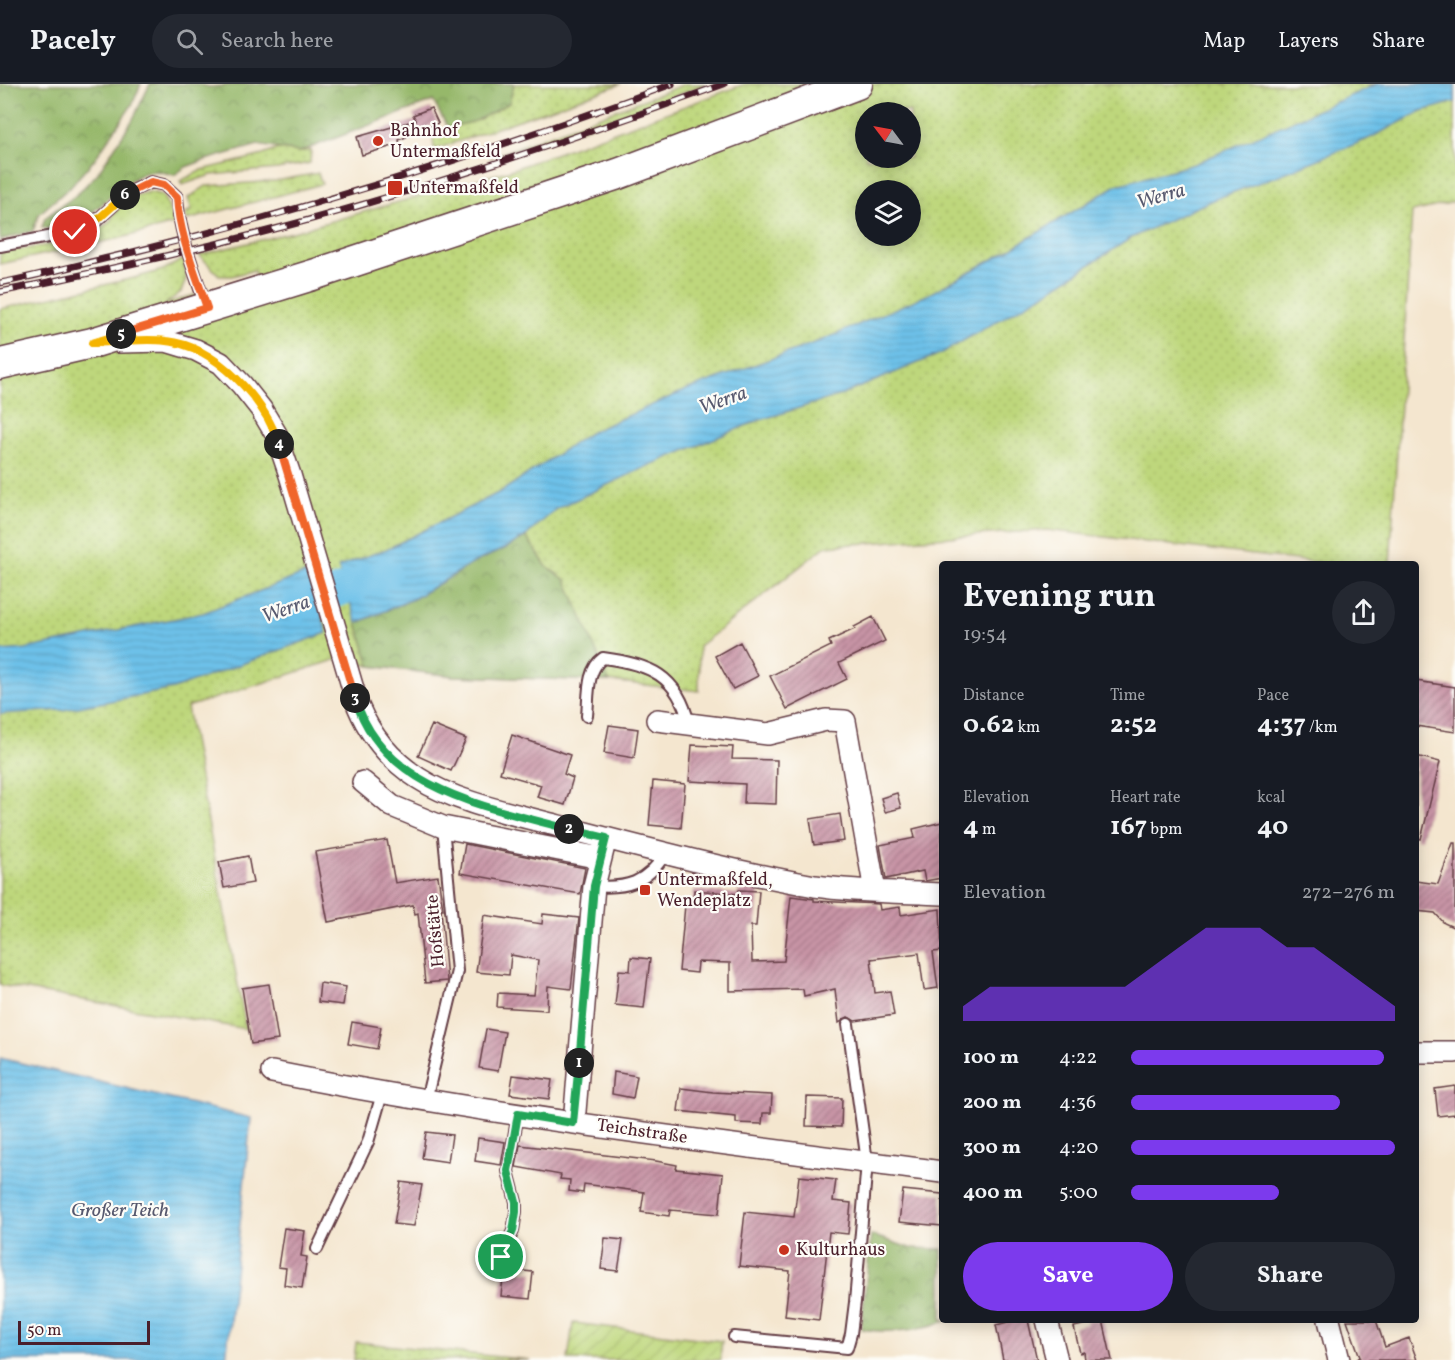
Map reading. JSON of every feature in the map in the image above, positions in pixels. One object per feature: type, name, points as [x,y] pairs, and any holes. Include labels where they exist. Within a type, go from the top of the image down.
[{"type":"main road","points":[[0,364],[92,343],[316,274],[618,174],[857,84]]},
{"type":"street","points":[[92,343],[166,341],[196,350],[221,363],[261,409],[276,434],[290,475],[358,706],[368,729],[398,763],[439,790],[603,848]]},
{"type":"street","points":[[657,720],[768,734],[826,720],[845,721],[875,891]]},
{"type":"street","points":[[363,782],[392,806],[443,827],[665,854],[817,886],[939,894]]},
{"type":"street","points":[[573,1123],[594,886],[603,848]]},
{"type":"street","points":[[1419,1052],[1455,1052]]},
{"type":"street","name":"Teichstraße","points":[[272,1072],[382,1094],[573,1123],[939,1172]]},
{"type":"street","points":[[1048,1323],[1057,1360]]},
{"type":"street","points":[[1330,1323],[1339,1360]]},
{"type":"lane","points":[[0,246],[75,232],[96,221],[115,202],[140,186],[151,182],[164,185],[177,197],[178,210],[190,255],[207,308]]},
{"type":"lane","points":[[587,716],[592,670],[603,658],[633,662],[673,686],[685,703],[690,724]]},
{"type":"lane","name":"Hofstätte","points":[[426,1100],[457,971],[443,827]]},
{"type":"lane","points":[[594,886],[615,888],[627,886],[658,865],[665,854]]},
{"type":"lane","points":[[734,1337],[847,1347],[855,1302],[867,1162],[848,1024]]},
{"type":"lane","points":[[317,1249],[368,1143],[382,1094]]},
{"type":"lane","points":[[501,1257],[513,1231],[516,1212],[516,1202],[508,1171],[518,1114]]},
{"type":"green space","points":[[0,84],[141,84],[132,105],[94,160],[70,187],[39,214],[33,231],[0,240]]},
{"type":"green space","points":[[150,84],[197,84],[209,87],[246,84],[514,84],[509,103],[476,121],[448,128],[433,101],[299,152],[258,145],[202,161],[174,175],[156,171],[142,174],[128,182],[88,216],[74,224],[58,229],[42,227],[45,218],[76,195],[97,174],[132,121]]},
{"type":"green space","points":[[514,84],[621,84],[434,150],[433,137],[451,127],[479,119],[509,103]]},
{"type":"green space","points":[[685,84],[707,84],[562,136],[489,158]]},
{"type":"green space","points":[[745,84],[1455,84],[1455,202],[1412,212],[1390,561],[1304,561],[1047,530],[826,546],[699,646],[699,691],[609,681],[454,676],[370,666],[338,659],[187,707],[246,1029],[0,985],[0,309],[134,278],[163,270],[184,259],[186,279],[181,292],[165,304],[256,276],[254,270],[232,276],[220,276],[199,255],[293,232],[508,171]]},
{"type":"green space","points":[[278,149],[299,152],[311,150],[310,163],[277,169],[211,175],[182,185],[180,181],[202,170]]},
{"type":"green space","points":[[318,173],[322,184],[187,220],[185,213],[192,210],[188,198],[206,186],[275,181]]},
{"type":"green space","points":[[150,192],[162,195],[174,224],[0,264],[0,252],[53,244],[92,232],[108,223],[126,201]]},
{"type":"green space","points":[[526,536],[547,567],[566,580],[609,681],[454,676],[370,666],[357,623],[415,598],[475,562]]},
{"type":"green space","points":[[871,1235],[910,1248],[939,1249],[939,1323],[905,1330],[861,1329]]},
{"type":"green space","points":[[573,1323],[722,1341],[720,1360],[568,1360]]},
{"type":"green space","points":[[356,1342],[530,1360],[354,1360]]},
{"type":"water","points":[[1377,84],[1455,84],[1455,102],[1422,111],[1370,138],[1210,201],[1131,238],[1041,296],[942,353],[841,395],[757,421],[650,465],[556,509],[526,536],[506,548],[475,562],[415,598],[357,623],[338,567],[389,548],[502,491],[591,432],[686,390],[825,339],[929,294],[1006,252],[1117,185],[1194,164]]},
{"type":"water","points":[[309,572],[327,633],[173,689],[63,710],[0,714],[0,651],[25,649],[203,613]]},
{"type":"water","name":"Großer Teich","points":[[0,1058],[251,1118],[226,1360],[0,1360]]},
{"type":"building","points":[[431,108],[438,123],[399,140],[400,144],[362,155],[357,137],[416,120],[413,115]]},
{"type":"building","points":[[873,617],[885,641],[839,663],[847,679],[787,709],[770,676],[831,646],[829,641],[855,629],[854,627]]},
{"type":"building","points":[[740,642],[758,676],[733,689],[715,656]]},
{"type":"building","points":[[1419,681],[1455,687],[1455,732],[1419,726]]},
{"type":"building","points":[[432,725],[466,739],[451,771],[418,756]]},
{"type":"building","points":[[609,725],[638,729],[634,758],[604,753]]},
{"type":"building","points":[[512,735],[570,755],[564,774],[573,778],[565,805],[537,797],[541,785],[500,773]]},
{"type":"building","points":[[692,745],[733,747],[732,759],[777,760],[776,804],[744,803],[745,784],[689,781]]},
{"type":"building","points":[[1419,757],[1440,762],[1421,839],[1419,839]]},
{"type":"building","points":[[653,781],[685,784],[681,828],[649,825]]},
{"type":"building","points":[[897,793],[901,808],[885,812],[881,798]]},
{"type":"building","points":[[840,814],[844,841],[814,845],[810,819]]},
{"type":"building","points":[[939,823],[939,879],[925,881],[923,871],[886,879],[880,845],[915,838],[913,829]]},
{"type":"building","points":[[387,840],[395,883],[438,876],[443,909],[441,909],[447,981],[425,983],[418,913],[415,914],[413,905],[328,922],[315,852]]},
{"type":"building","points":[[1453,843],[1455,843],[1455,928],[1444,923],[1435,913],[1419,911],[1419,881],[1438,884]]},
{"type":"building","points":[[465,844],[585,868],[580,894],[460,873]]},
{"type":"building","points":[[248,856],[253,883],[224,888],[219,862]]},
{"type":"building","points":[[694,890],[738,894],[739,890],[759,891],[756,926],[751,926],[752,962],[784,961],[791,896],[814,899],[814,901],[879,904],[880,910],[900,907],[901,915],[939,909],[939,951],[933,952],[938,988],[924,990],[919,953],[871,959],[875,993],[890,991],[894,1015],[855,1021],[848,1017],[839,1023],[835,989],[804,996],[803,989],[730,991],[730,963],[698,962],[697,973],[679,971],[685,905],[692,906]]},
{"type":"building","points":[[543,914],[579,918],[571,989],[548,986],[547,1010],[497,1007],[498,993],[534,995],[538,960],[511,955],[509,975],[476,972],[484,915],[542,924]]},
{"type":"building","points":[[631,957],[650,959],[644,1008],[615,1005],[619,970],[630,971]]},
{"type":"building","points":[[320,983],[346,987],[343,1005],[318,1002]]},
{"type":"building","points":[[269,984],[278,1040],[251,1044],[242,988]]},
{"type":"building","points":[[352,1022],[381,1027],[377,1049],[348,1044]]},
{"type":"building","points":[[486,1029],[505,1032],[498,1071],[479,1068]]},
{"type":"building","points":[[614,1072],[637,1076],[633,1098],[612,1094]]},
{"type":"building","points":[[513,1075],[552,1080],[549,1099],[510,1094]]},
{"type":"building","points":[[1455,1086],[1455,1114],[1438,1116],[1435,1089]]},
{"type":"building","points":[[681,1088],[772,1095],[771,1113],[763,1113],[762,1124],[736,1123],[736,1117],[678,1111]]},
{"type":"building","points":[[807,1097],[842,1098],[841,1127],[806,1126]]},
{"type":"building","points":[[426,1132],[452,1135],[448,1162],[422,1158]]},
{"type":"building","points":[[478,1138],[505,1142],[501,1165],[475,1161]]},
{"type":"building","points":[[520,1145],[656,1161],[677,1165],[676,1169],[723,1174],[719,1214],[670,1210],[669,1216],[641,1212],[644,1192],[584,1184],[583,1193],[569,1191],[570,1180],[560,1179],[561,1175],[516,1167]]},
{"type":"building","name":"Kulturhaus","points":[[799,1176],[836,1180],[833,1201],[851,1203],[848,1234],[829,1232],[819,1320],[785,1316],[790,1271],[739,1266],[745,1212],[794,1217]]},
{"type":"building","points":[[401,1182],[422,1185],[414,1226],[394,1224]]},
{"type":"building","points":[[903,1190],[939,1194],[939,1226],[899,1222]]},
{"type":"building","points":[[284,1228],[305,1231],[301,1256],[307,1257],[302,1288],[284,1285],[286,1268],[278,1267]]},
{"type":"building","points":[[605,1238],[623,1240],[618,1271],[601,1269]]},
{"type":"building","points":[[504,1269],[533,1272],[530,1299],[501,1296]]},
{"type":"building","points":[[1029,1323],[1037,1360],[1003,1360],[996,1325]]},
{"type":"building","points":[[1104,1323],[1112,1360],[1085,1360],[1084,1352],[1080,1353],[1074,1327]]},
{"type":"building","points":[[1348,1323],[1377,1323],[1385,1347],[1409,1338],[1417,1360],[1356,1360],[1360,1357]]},
{"type":"waterway","name":"Werra","points":[[297,606],[385,574]]},
{"type":"railway","points":[[0,283],[202,235],[338,196],[539,132],[672,84]]},
{"type":"railway","points":[[0,292],[221,243],[312,219],[549,146],[724,84]]},
{"type":"place","name":"Bahnhof Untermaßfeld","points":[[378,141]]},
{"type":"place","name":"Untermaßfeld","points":[[395,188]]},
{"type":"place","name":"Untermaßfeld, Wendeplatz","points":[[645,890]]},
{"type":"place","name":"Kulturhaus","points":[[784,1250]]},
{"type":"route","points":[[75,232],[96,221],[126,194],[151,182],[164,185],[177,197],[178,210],[190,255],[207,308],[92,343],[166,341],[196,350],[221,363],[261,409],[276,434],[290,475],[358,706],[368,729],[382,747],[418,778],[456,797],[606,838],[594,886],[573,1123],[518,1114],[508,1171],[516,1202],[516,1212],[513,1231],[501,1257]]}]
